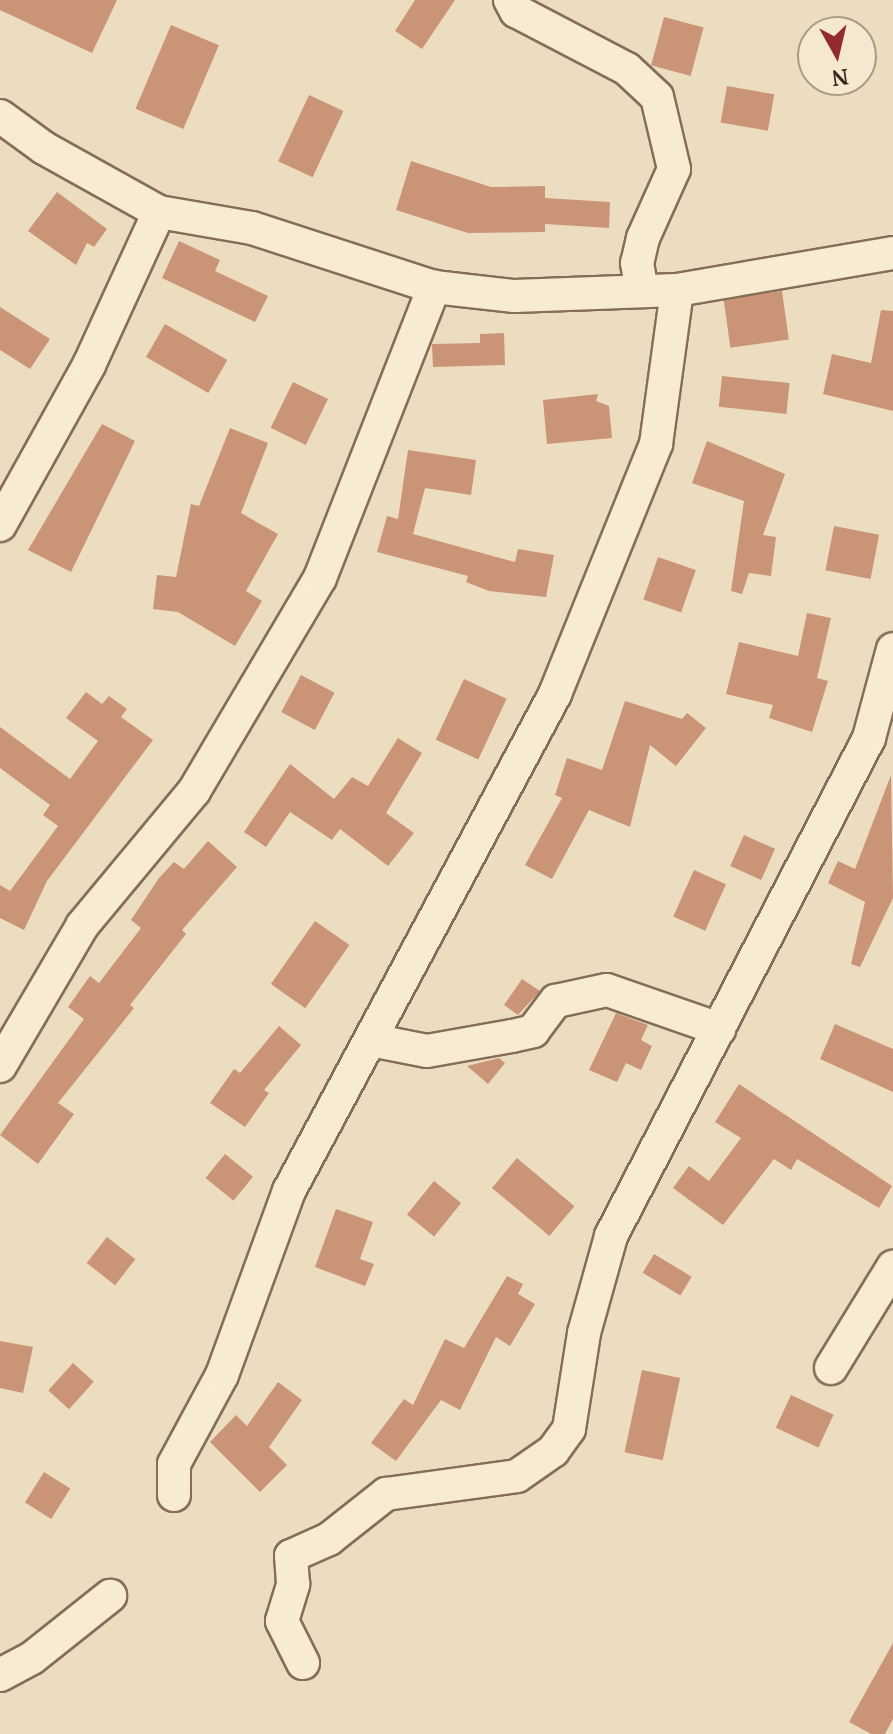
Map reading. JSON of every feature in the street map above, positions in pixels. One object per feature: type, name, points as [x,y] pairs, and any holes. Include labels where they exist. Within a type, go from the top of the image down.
[{"type":"street","points":[[510,0],[516,11],[627,69],[657,97],[674,169],[643,238],[637,263],[642,290]]},
{"type":"street","points":[[0,116],[44,148],[159,212],[252,228],[434,287],[514,296],[677,290],[893,253]]},
{"type":"street","points":[[0,525],[89,365],[159,212]]},
{"type":"street","points":[[0,1066],[82,926],[194,791],[320,578],[434,287]]},
{"type":"street","points":[[174,1495],[174,1464],[222,1375],[289,1191],[555,694],[656,444],[677,290]]},
{"type":"street","points":[[303,1663],[282,1621],[293,1584],[291,1556],[329,1539],[386,1494],[517,1476],[553,1451],[569,1429],[594,1284],[611,1236],[869,738],[893,649]]},
{"type":"street","points":[[371,1040],[427,1051],[512,1036],[533,1031],[556,1001],[607,990],[719,1029]]},
{"type":"street","points":[[831,1368],[893,1267]]},
{"type":"street","points":[[0,1675],[110,1596]]},
{"type":"building","points":[[0,0],[117,0],[92,53],[0,10]]},
{"type":"building","points":[[415,0],[455,0],[422,49],[395,31]]},
{"type":"building","points":[[664,17],[704,28],[691,76],[651,65]]},
{"type":"building","points":[[171,25],[219,45],[183,129],[135,109]]},
{"type":"building","points":[[727,86],[774,94],[768,131],[721,122]]},
{"type":"building","points":[[309,95],[343,111],[313,177],[278,161]]},
{"type":"building","points":[[411,161],[491,187],[545,186],[545,198],[610,202],[609,228],[545,224],[545,232],[468,233],[396,210]]},
{"type":"building","points":[[57,192],[107,229],[94,247],[87,243],[76,265],[28,231]]},
{"type":"building","points":[[179,241],[220,260],[215,271],[268,296],[255,322],[162,278]]},
{"type":"building","points":[[782,291],[789,340],[730,348],[724,299]]},
{"type":"building","points":[[0,307],[50,339],[30,369],[0,350]]},
{"type":"building","points":[[881,310],[893,311],[893,411],[823,394],[832,354],[871,363]]},
{"type":"building","points":[[165,324],[227,360],[208,393],[146,357]]},
{"type":"building","points":[[504,333],[505,365],[433,367],[432,344],[480,343],[480,334]]},
{"type":"building","points":[[722,376],[790,383],[786,414],[719,407]]},
{"type":"building","points":[[293,382],[328,399],[306,445],[271,428]]},
{"type":"building","points":[[598,394],[596,401],[609,406],[612,438],[547,444],[543,400]]},
{"type":"building","points":[[102,424],[135,441],[71,572],[28,550]]},
{"type":"building","points":[[230,428],[268,443],[241,513],[278,534],[246,591],[262,601],[235,646],[178,612],[153,609],[157,575],[176,577],[191,504],[199,506]]},
{"type":"building","points":[[707,441],[785,474],[763,535],[776,537],[771,576],[749,573],[742,594],[731,591],[744,501],[692,483]]},
{"type":"building","points":[[408,450],[476,460],[471,495],[425,488],[413,534],[515,562],[518,549],[554,555],[546,597],[489,591],[466,582],[468,576],[377,552],[387,516],[398,519]]},
{"type":"building","points":[[834,526],[879,535],[871,579],[825,570]]},
{"type":"building","points":[[658,557],[696,570],[681,613],[643,600]]},
{"type":"building","points":[[807,613],[831,618],[817,678],[828,681],[812,732],[769,718],[773,705],[726,694],[739,642],[798,656]]},
{"type":"building","points":[[301,675],[335,693],[315,730],[281,712]]},
{"type":"building","points":[[464,679],[507,699],[478,760],[436,740]]},
{"type":"building","points":[[86,692],[102,704],[109,696],[127,709],[121,717],[153,740],[47,881],[24,930],[0,918],[0,885],[10,891],[58,826],[43,815],[50,805],[0,768],[0,727],[70,779],[98,741],[66,718]]},
{"type":"building","points":[[625,701],[682,719],[687,713],[706,728],[676,766],[650,745],[630,827],[589,810],[552,879],[525,865],[562,798],[555,795],[567,758],[602,770]]},
{"type":"building","points":[[398,738],[422,753],[386,813],[414,833],[388,866],[340,829],[332,840],[290,812],[266,847],[244,832],[290,764],[334,799],[352,777],[368,786]]},
{"type":"building","points":[[891,775],[893,898],[860,967],[851,964],[865,902],[828,883],[838,861],[855,869]]},
{"type":"building","points":[[744,835],[775,849],[761,880],[730,866]]},
{"type":"building","points":[[208,841],[237,867],[182,930],[186,934],[130,1005],[134,1008],[58,1103],[74,1114],[38,1164],[0,1135],[84,1019],[68,1007],[90,976],[99,983],[141,928],[131,920],[159,878],[174,862],[184,869]]},
{"type":"building","points":[[694,870],[726,884],[705,931],[673,917]]},
{"type":"building","points":[[315,921],[349,945],[305,1008],[271,984]]},
{"type":"building","points":[[522,979],[540,991],[518,1015],[504,1005]]},
{"type":"building","points":[[616,1013],[648,1025],[641,1040],[652,1046],[641,1070],[626,1063],[617,1082],[589,1070]]},
{"type":"building","points":[[835,1024],[893,1049],[893,1092],[820,1059]]},
{"type":"building","points":[[279,1026],[301,1045],[264,1090],[269,1093],[245,1127],[210,1103],[234,1069],[240,1073]]},
{"type":"building","points":[[499,1058],[505,1063],[488,1084],[467,1066]]},
{"type":"building","points":[[739,1084],[892,1186],[879,1208],[797,1159],[791,1170],[774,1159],[723,1225],[673,1188],[689,1166],[709,1181],[741,1138],[715,1122]]},
{"type":"building","points":[[225,1154],[253,1177],[233,1201],[205,1178]]},
{"type":"building","points":[[517,1158],[574,1206],[549,1236],[492,1188]]},
{"type":"building","points":[[434,1181],[461,1203],[434,1236],[407,1214]]},
{"type":"building","points":[[336,1209],[373,1222],[360,1259],[374,1264],[365,1286],[315,1267]]},
{"type":"building","points":[[107,1237],[135,1259],[115,1285],[87,1263]]},
{"type":"building","points":[[654,1254],[692,1277],[680,1296],[643,1273]]},
{"type":"building","points":[[507,1276],[523,1284],[518,1294],[535,1304],[510,1346],[496,1337],[460,1410],[441,1400],[396,1461],[371,1443],[404,1399],[413,1405],[445,1339],[464,1348]]},
{"type":"building","points":[[0,1341],[33,1347],[23,1393],[0,1388]]},
{"type":"building","points":[[73,1363],[94,1382],[69,1409],[48,1390]]},
{"type":"building","points":[[642,1370],[680,1378],[663,1460],[625,1452]]},
{"type":"building","points":[[278,1382],[302,1400],[269,1447],[287,1465],[260,1492],[210,1442],[236,1415],[247,1426]]},
{"type":"building","points":[[791,1395],[834,1415],[818,1447],[776,1428]]},
{"type":"building","points":[[44,1472],[70,1488],[51,1519],[25,1503]]},
{"type":"building","points":[[893,1643],[893,1719],[885,1734],[871,1734],[849,1722]]}]
